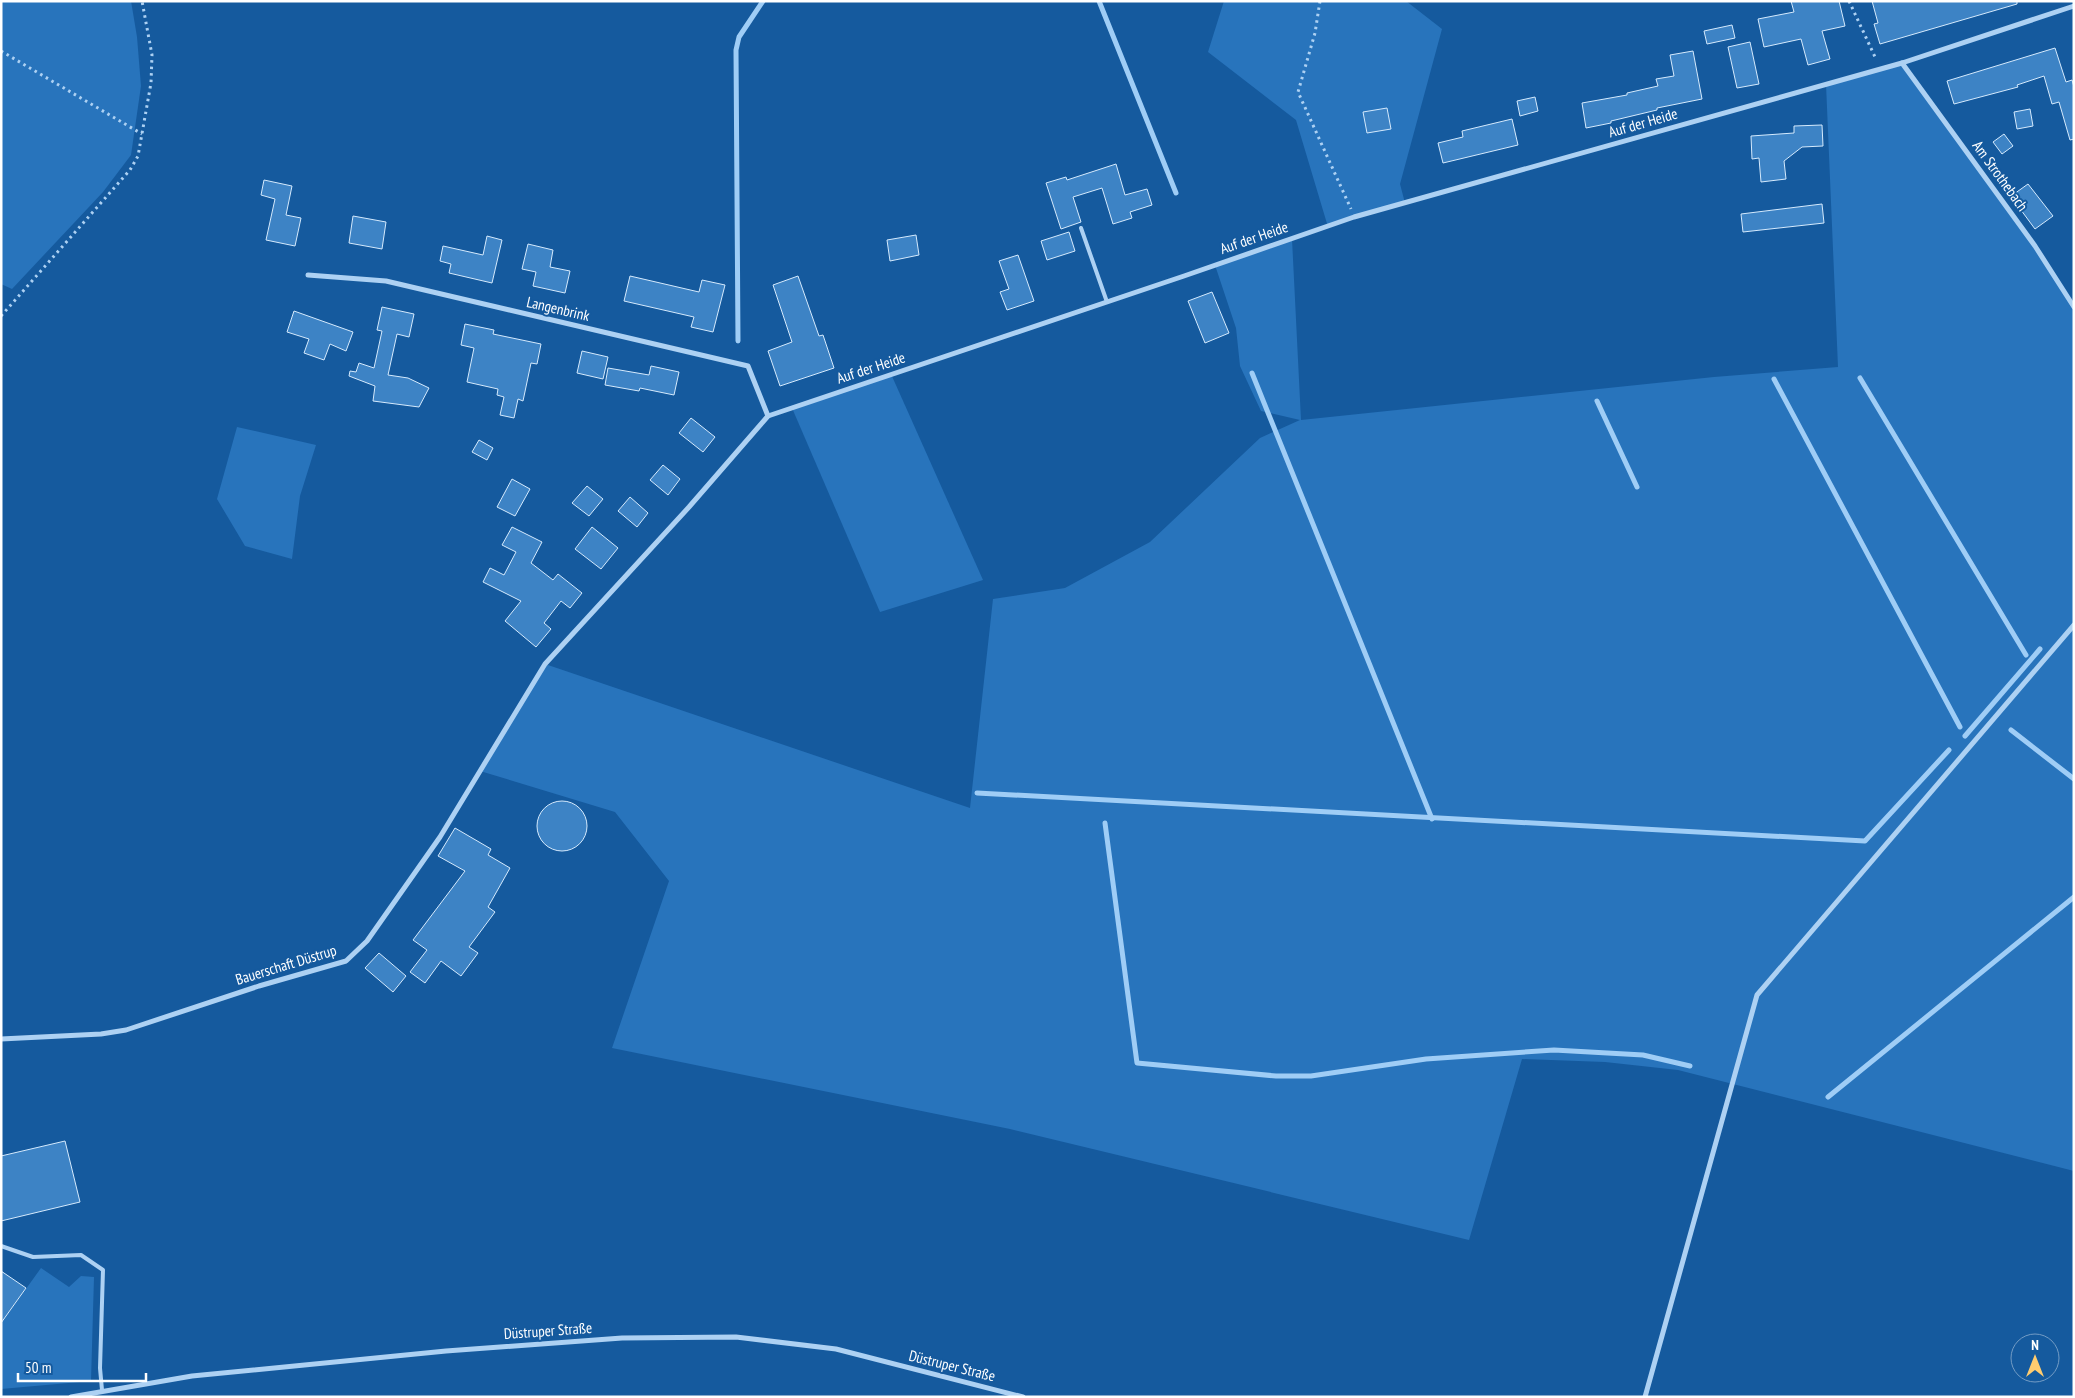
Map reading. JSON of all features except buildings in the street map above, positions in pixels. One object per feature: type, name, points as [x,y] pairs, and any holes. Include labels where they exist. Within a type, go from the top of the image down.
[{"type":"street","name":"Auf der Heide","points":[[768,416],[1107,302],[1354,216],[1902,62],[2074,6]]},
{"type":"street","name":"Am Strothebach","points":[[1902,62],[2035,246],[2074,307]]},
{"type":"street","name":"Langenbrink","points":[[308,275],[386,281],[748,366],[768,416]]},
{"type":"street","name":"Bauerschaft Düstrup","points":[[1,1039],[101,1034],[126,1030],[259,986],[346,960],[367,941],[440,837],[545,664],[689,507],[768,416]]},
{"type":"street","points":[[1645,1397],[1757,995],[2074,626]]},
{"type":"street","name":"Düstruper Straße","points":[[71,1397],[102,1390],[192,1376],[446,1351],[622,1338],[736,1337],[836,1349],[1022,1397]]},
{"type":"lane","points":[[1080,228],[1107,302]]},
{"type":"lane","points":[[1,1246],[33,1257],[81,1255],[103,1270],[100,1368],[102,1390]]},
{"type":"path","points":[[1,316],[130,170],[138,156],[151,83],[152,55],[142,1]]},
{"type":"path","points":[[1320,1],[1315,33],[1298,92],[1354,216]]},
{"type":"path","points":[[1849,1],[1881,68]]},
{"type":"path","points":[[1,51],[142,134]]},
{"type":"shaded area","points":[[1,1],[131,1],[137,37],[141,86],[131,155],[103,192],[12,289],[1,284]]},
{"type":"shaded area","points":[[1224,1],[1406,1],[1442,29],[1400,184],[1405,203],[1328,227],[1296,120],[1208,52]]},
{"type":"shaded area","points":[[1902,63],[2035,246],[2074,307],[2074,1171],[1678,1070],[1605,1062],[1522,1059],[1469,1240],[1010,1129],[612,1048],[669,881],[615,812],[480,771],[545,664],[970,808],[993,599],[1065,588],[1150,542],[1260,438],[1300,420],[1261,411],[1240,366],[1236,328],[1215,265],[1292,239],[1301,420],[1714,377],[1838,367],[1826,84]]},
{"type":"shaded area","points":[[891,374],[983,580],[880,612],[792,408]]},
{"type":"shaded area","points":[[237,427],[316,445],[300,496],[292,559],[245,546],[217,499]]},
{"type":"shaded area","points":[[41,1268],[69,1287],[81,1276],[94,1277],[91,1381],[1,1389],[1,1316],[5,1318]]},
{"type":"waterway","points":[[738,341],[736,50],[739,37],[763,1]]},
{"type":"waterway","points":[[1099,1],[1176,193]]},
{"type":"waterway","points":[[1252,373],[1432,819]]},
{"type":"waterway","points":[[1860,378],[2026,655]]},
{"type":"waterway","points":[[1774,379],[1960,727]]},
{"type":"waterway","points":[[1597,401],[1637,487]]},
{"type":"waterway","points":[[1965,736],[2040,649]]},
{"type":"waterway","points":[[2011,730],[2074,779]]},
{"type":"waterway","points":[[977,793],[1865,841],[1949,750]]},
{"type":"waterway","points":[[1105,823],[1137,1063],[1276,1076],[1311,1076],[1426,1059],[1554,1050],[1643,1055],[1690,1066]]},
{"type":"waterway","points":[[1828,1097],[2074,897]]}]
